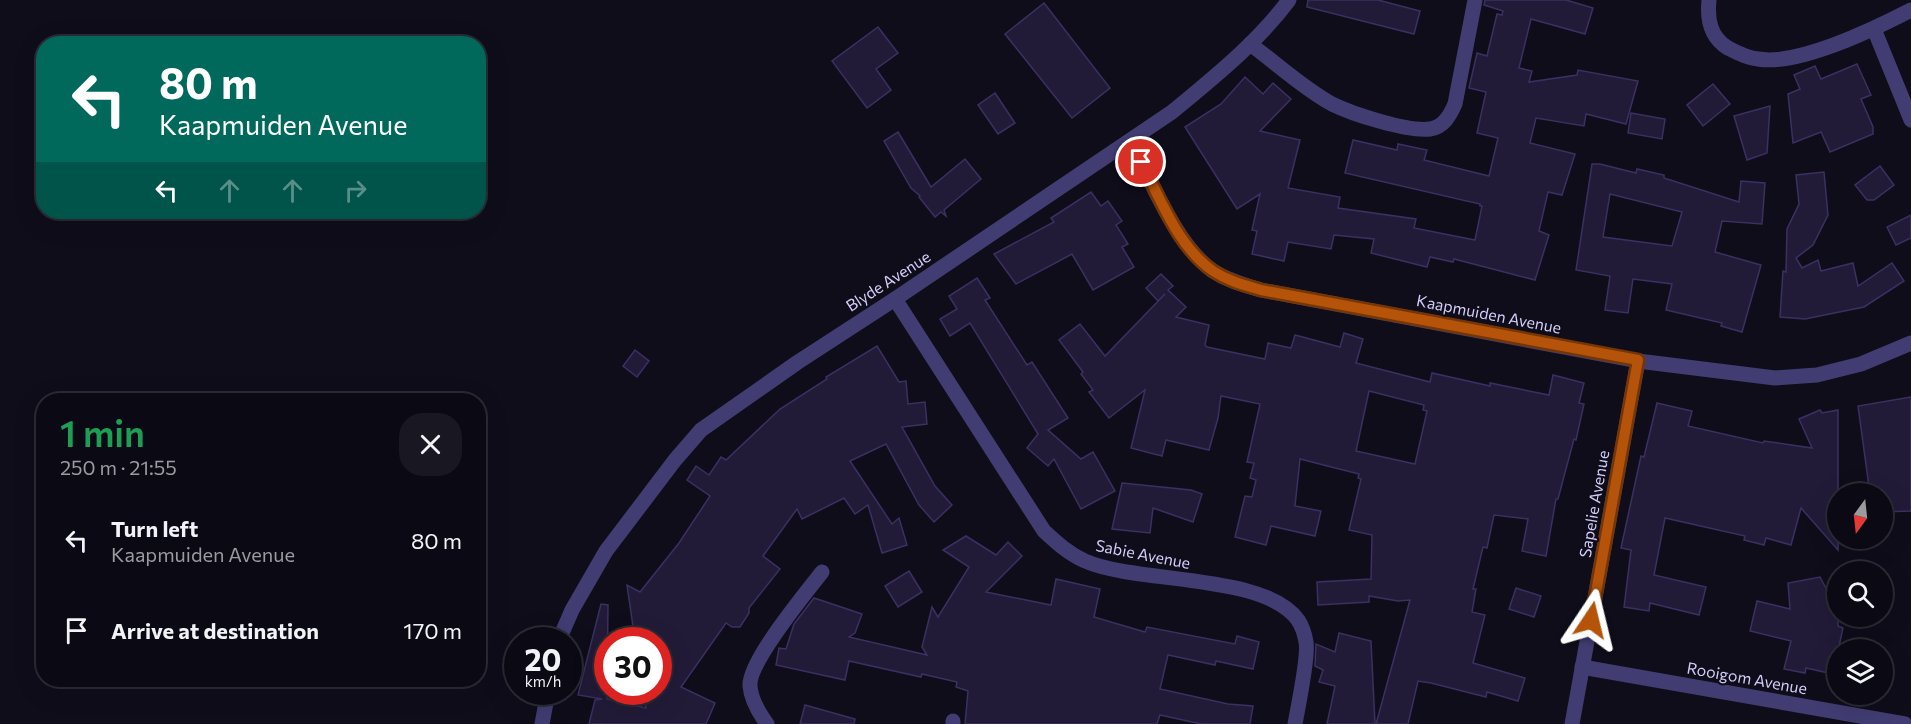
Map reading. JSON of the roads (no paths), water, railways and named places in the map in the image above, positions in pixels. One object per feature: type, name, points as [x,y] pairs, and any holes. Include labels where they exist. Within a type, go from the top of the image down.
[{"type":"street","name":"Blyde Avenue","points":[[565,627],[606,551],[675,460],[701,430],[798,362],[1131,142],[1189,99],[1271,24],[1289,0]]},
{"type":"street","points":[[1250,44],[1331,104],[1355,114],[1408,128],[1432,129],[1447,120],[1455,104],[1475,0]]},
{"type":"street","points":[[1709,0],[1708,15],[1712,32],[1723,45],[1739,54],[1760,60],[1794,57],[1874,29],[1911,10]]},
{"type":"street","points":[[1874,29],[1911,120]]},
{"type":"street","name":"Kaapmuiden Avenue","points":[[1131,142],[1183,241],[1196,257],[1214,272],[1237,283],[1261,290],[1638,360],[1775,378],[1828,372],[1861,364],[1911,344]]},
{"type":"street","name":"Sabie Avenue","points":[[895,299],[1044,531],[1061,548],[1086,562],[1247,591],[1270,598],[1287,609],[1299,621],[1307,645],[1296,724]]},
{"type":"street","name":"Sapelie Avenue","points":[[1572,724],[1638,360]]},
{"type":"street","points":[[767,724],[753,700],[750,683],[772,637],[822,572]]},
{"type":"street","name":"Rooigom Avenue","points":[[1582,667],[1905,724]]},
{"type":"street","points":[[542,724],[546,705]]}]
